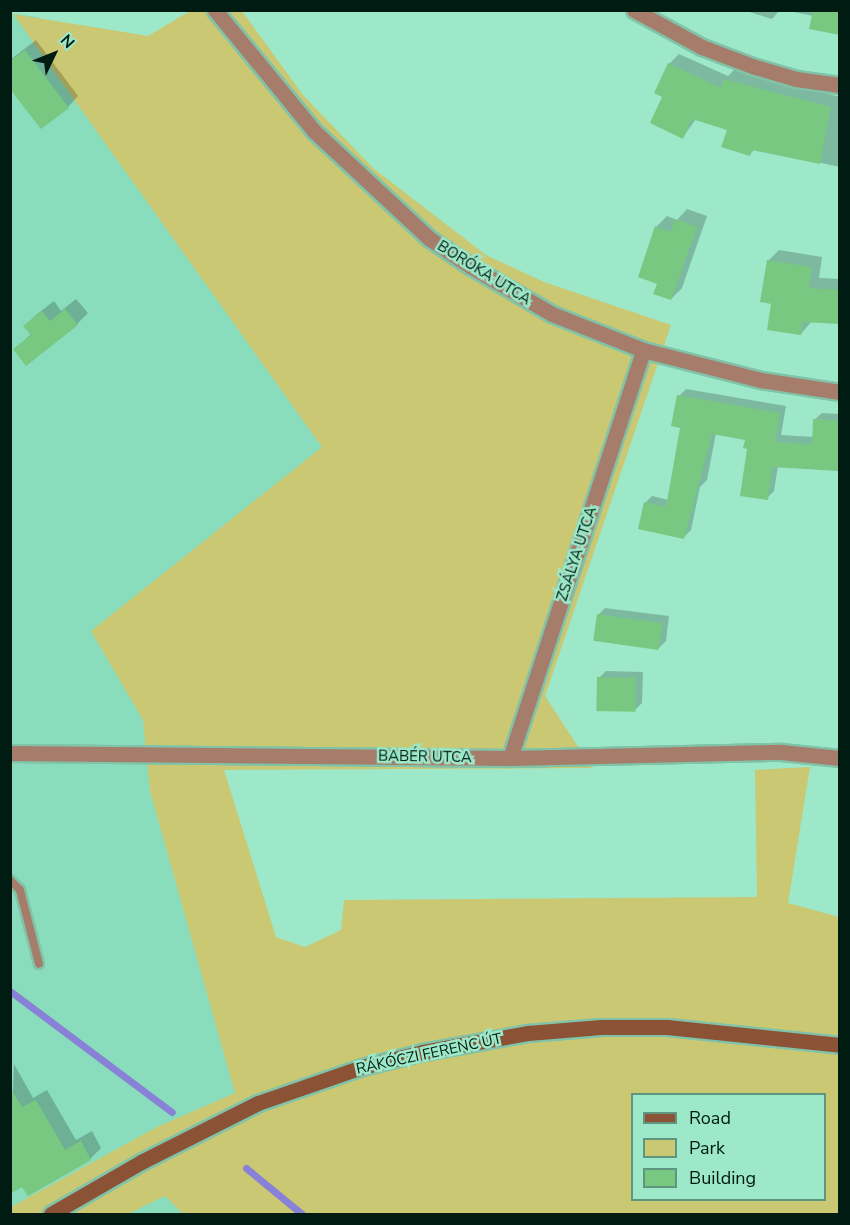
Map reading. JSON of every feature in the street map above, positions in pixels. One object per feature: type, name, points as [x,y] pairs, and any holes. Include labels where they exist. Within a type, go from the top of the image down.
[{"type":"main road","name":"RÁKÓCZI FERENC ÚT","points":[[51,1215],[141,1162],[258,1103],[362,1067],[423,1052],[528,1033],[602,1027],[667,1027],[840,1045]]},
{"type":"street","name":"BORÓKA UTCA","points":[[215,10],[314,131],[430,239],[552,315],[643,350],[761,380],[840,392]]},
{"type":"street","points":[[634,10],[702,47],[742,62],[796,79],[840,85]]},
{"type":"street","name":"ZSÁLYA UTCA","points":[[510,759],[643,350]]},
{"type":"street","name":"BABÉR UTCA","points":[[10,753],[510,759],[781,752],[840,758]]},
{"type":"lane","points":[[10,880],[20,890],[39,964]]},
{"type":"shaded area","points":[[10,13],[38,17],[471,458],[143,720],[150,791],[236,1093],[157,1127],[11,1207]]},
{"type":"shaded area","points":[[165,1195],[183,1214],[128,1214]]},
{"type":"green space","points":[[190,11],[242,11],[303,95],[374,169],[486,255],[544,282],[671,325],[545,696],[592,768],[224,770],[276,937],[305,947],[341,930],[344,900],[757,897],[755,770],[810,767],[788,903],[839,917],[839,1214],[183,1214],[165,1196],[128,1214],[11,1214],[11,1207],[157,1127],[235,1093],[150,791],[143,720],[91,631],[322,447],[13,14],[148,36]]},
{"type":"building","points":[[813,10],[840,10],[840,35],[809,29]]},
{"type":"building","points":[[25,50],[69,108],[41,129],[10,89],[10,61]]},
{"type":"building","points":[[668,63],[721,88],[724,79],[831,107],[820,164],[752,150],[750,156],[721,147],[727,130],[692,119],[683,139],[650,123],[662,97],[654,93]]},
{"type":"building","points":[[675,219],[697,227],[671,300],[653,294],[657,284],[638,277],[655,226],[671,232]]},
{"type":"building","points":[[767,260],[812,267],[809,288],[840,290],[840,324],[803,322],[801,335],[767,330],[771,304],[760,302]]},
{"type":"building","points":[[65,309],[78,325],[26,366],[13,349],[31,335],[23,326],[42,311],[50,321]]},
{"type":"building","points":[[677,395],[780,413],[775,442],[812,444],[813,419],[840,421],[838,471],[772,467],[768,500],[740,496],[747,449],[743,448],[745,440],[712,434],[684,539],[638,529],[644,502],[666,507],[680,428],[671,426]]},
{"type":"building","points":[[597,614],[662,623],[659,650],[593,641]]},
{"type":"building","points":[[597,677],[636,678],[635,712],[596,711]]},
{"type":"building","points":[[10,1088],[22,1107],[36,1100],[65,1150],[81,1141],[91,1160],[28,1196],[22,1187],[10,1194]]},
{"type":"waterway","points":[[10,991],[172,1112]]},
{"type":"waterway","points":[[246,1168],[302,1214]]}]
